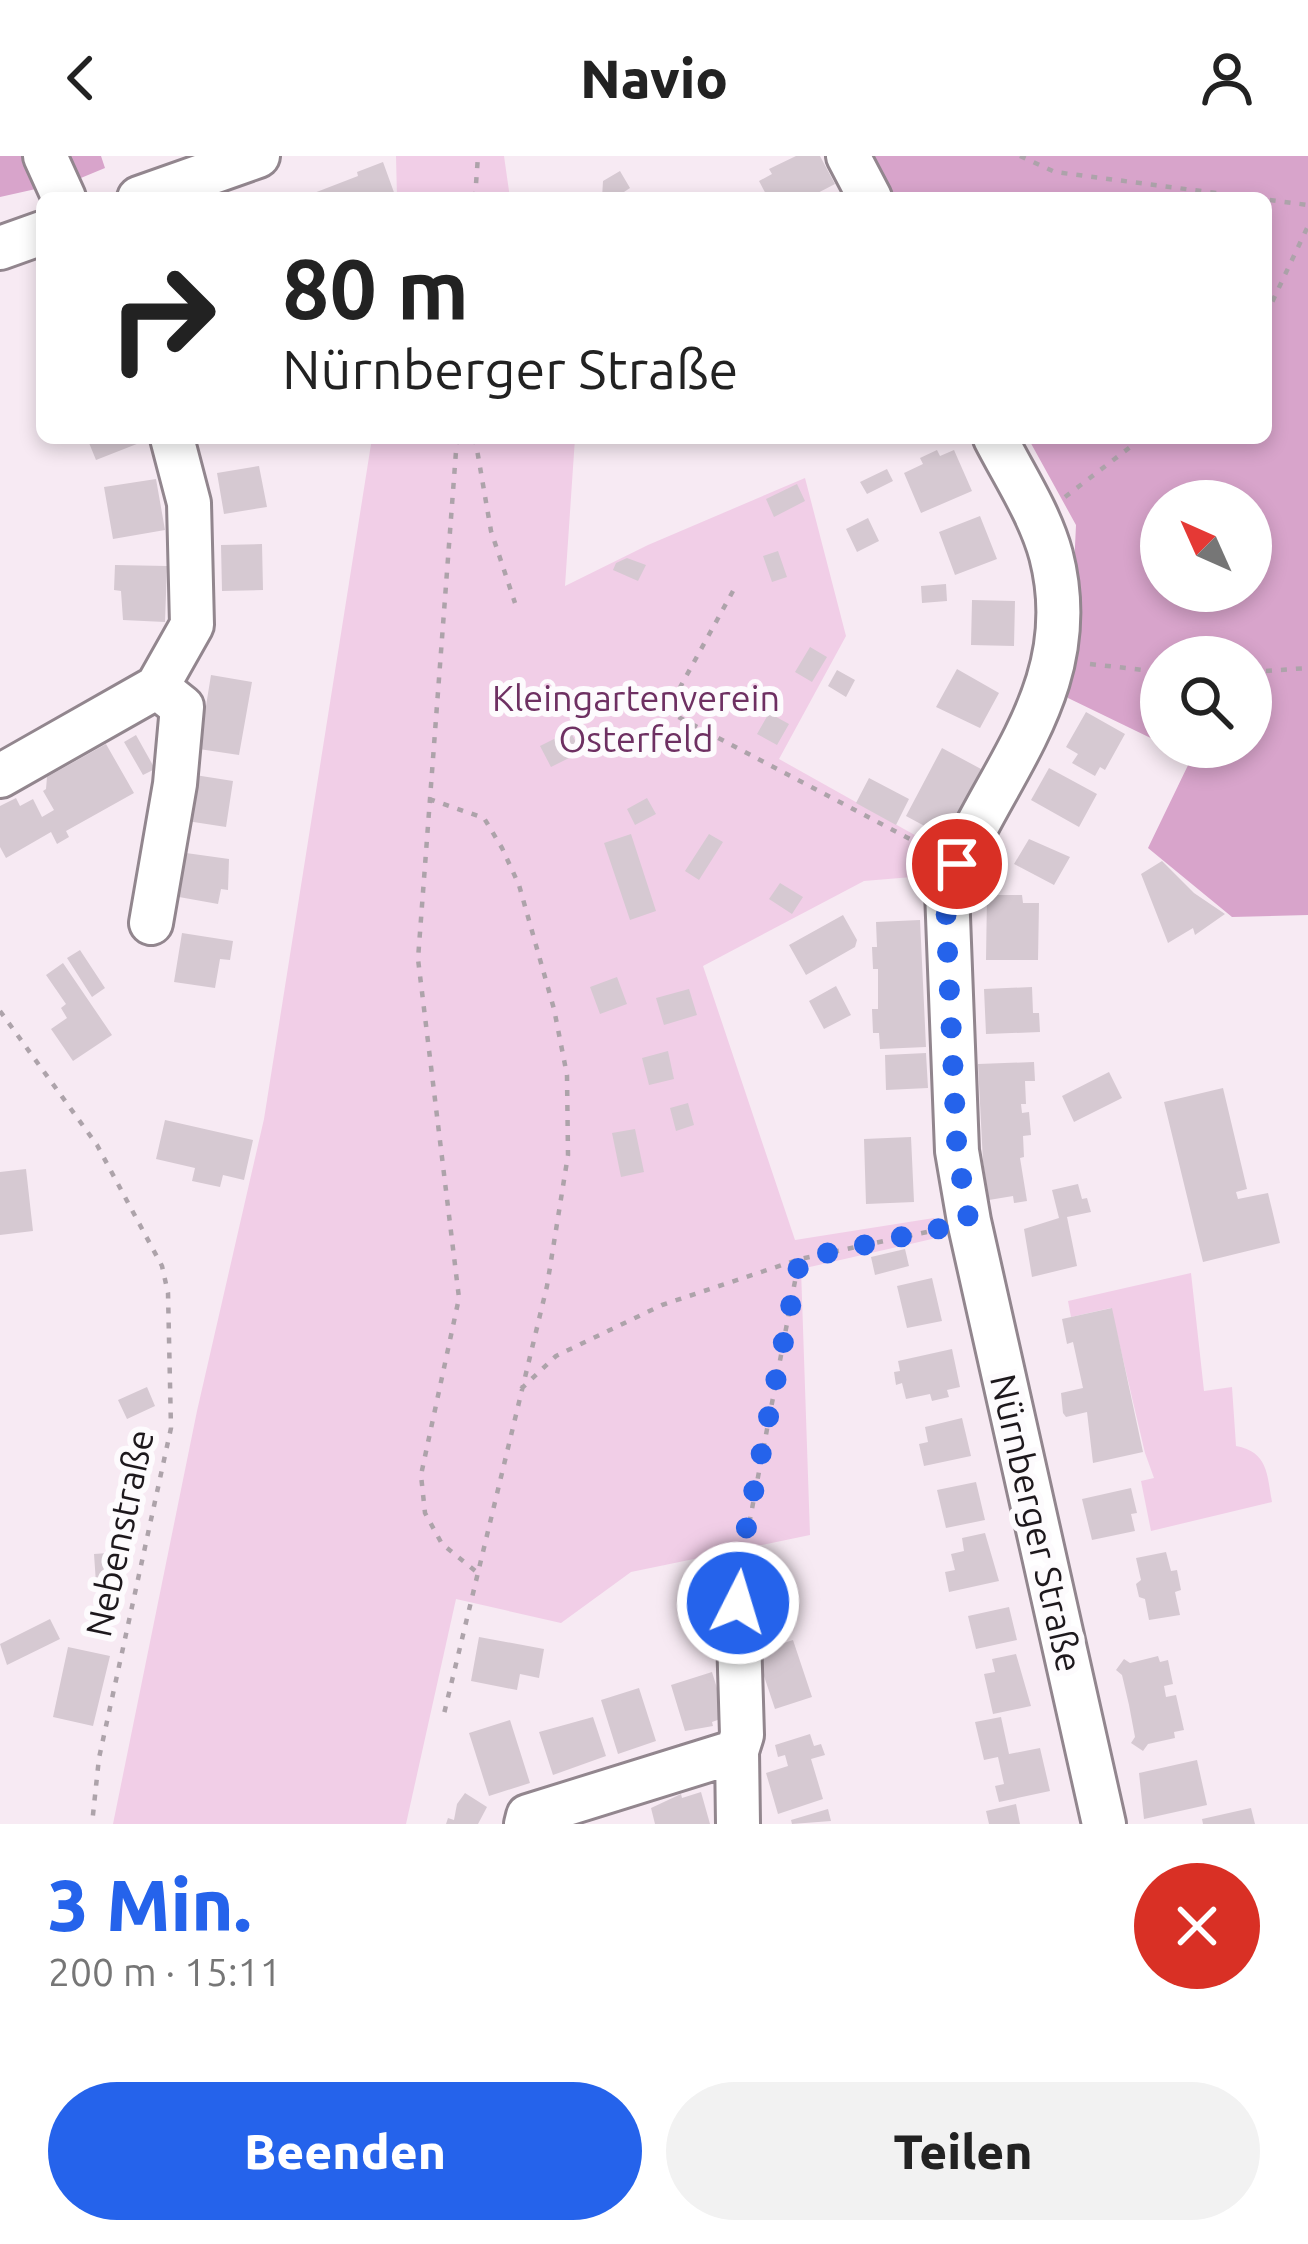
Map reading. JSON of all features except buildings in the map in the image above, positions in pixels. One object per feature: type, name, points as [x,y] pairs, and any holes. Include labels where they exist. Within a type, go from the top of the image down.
[{"type":"street","points":[[45,156],[61,192]]},
{"type":"street","points":[[156,192],[258,156]]},
{"type":"street","points":[[848,156],[867,192]]},
{"type":"street","points":[[0,248],[36,235]]},
{"type":"street","points":[[0,776],[157,687],[192,625],[189,503],[174,444]]},
{"type":"street","name":"Nürnberger Straße","points":[[998,444],[1050,553],[1057,652],[1027,738],[957,864],[947,891],[957,1151],[1104,1824]]},
{"type":"street","points":[[151,923],[175,784],[182,707],[157,687]]},
{"type":"street","points":[[738,1603],[742,1735],[737,1751],[738,1824]]},
{"type":"street","points":[[526,1824],[527,1816],[737,1751]]},
{"type":"path","points":[[475,192],[478,156]]},
{"type":"path","points":[[1020,156],[1055,172],[1208,192]]},
{"type":"path","points":[[1272,200],[1308,205]]},
{"type":"path","points":[[1272,302],[1308,226]]},
{"type":"path","points":[[457,444],[418,959],[459,1298],[421,1475],[425,1513],[442,1544],[478,1573]]},
{"type":"path","points":[[476,444],[490,531],[514,603]]},
{"type":"path","points":[[1036,518],[1134,444]]},
{"type":"path","points":[[733,591],[667,711],[957,864]]},
{"type":"path","points":[[1057,652],[1094,665],[1140,670]]},
{"type":"path","points":[[1272,671],[1308,668]]},
{"type":"path","points":[[429,799],[484,818],[502,848],[524,906],[567,1076],[568,1155],[547,1286],[443,1718]]},
{"type":"path","name":"Nebenstraße","points":[[0,1011],[97,1144],[166,1280],[171,1428],[99,1758],[92,1824]]},
{"type":"path","points":[[520,1389],[556,1356],[662,1306],[800,1259],[969,1222]]},
{"type":"path","points":[[738,1603],[744,1540],[800,1259]]},
{"type":"green space","points":[[396,156],[504,156],[509,192],[397,192]]},
{"type":"green space","name":"Kleingartenverein Osterfeld","points":[[371,444],[575,444],[565,586],[805,478],[846,636],[779,759],[929,843],[912,877],[864,881],[703,966],[795,1240],[934,1218],[945,1236],[801,1269],[810,1535],[631,1572],[561,1623],[456,1599],[406,1824],[113,1824],[197,1411],[264,1119]]},
{"type":"green space","points":[[1191,1273],[1204,1391],[1232,1387],[1236,1446],[1260,1459],[1272,1502],[1151,1531],[1141,1481],[1154,1478],[1111,1308],[1071,1317],[1068,1301]]},
{"type":"shaded area","points":[[0,156],[101,156],[105,168],[76,180],[0,197]]},
{"type":"shaded area","points":[[871,156],[1308,156],[1308,915],[1232,917],[1148,848],[1187,768],[1272,768],[1272,636],[1140,636],[1140,733],[1068,698],[1076,525],[1031,444],[1272,444],[1272,192],[891,192]]},
{"type":"route","points":[[738,1603],[744,1540],[800,1259],[969,1222],[957,1151],[946,919],[947,891],[957,864]]}]
